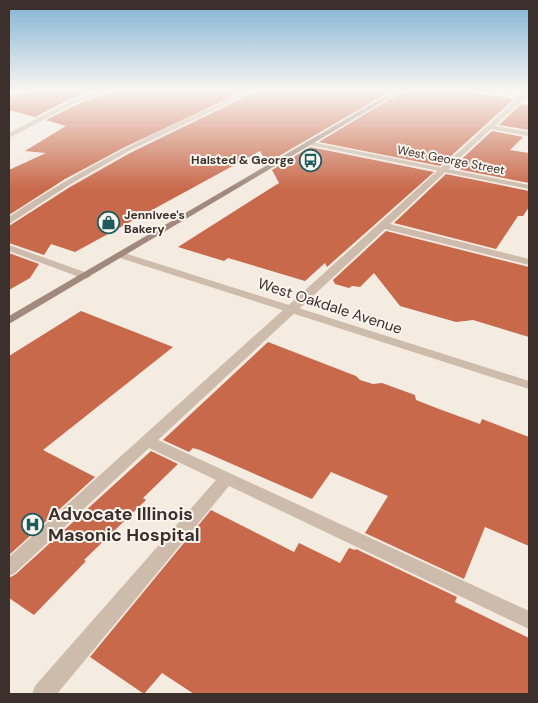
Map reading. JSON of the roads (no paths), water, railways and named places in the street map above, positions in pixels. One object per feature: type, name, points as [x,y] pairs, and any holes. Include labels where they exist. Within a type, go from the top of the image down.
[{"type":"main road","points":[[9,322],[342,124]]},
{"type":"street","points":[[9,136],[32,124]]},
{"type":"street","points":[[9,221],[47,193],[176,124]]},
{"type":"street","points":[[9,568],[493,124]]},
{"type":"street","points":[[489,127],[529,134]]},
{"type":"street","name":"West George Street","points":[[309,143],[529,187]]},
{"type":"street","points":[[382,225],[529,262]]},
{"type":"street","points":[[9,248],[86,276]]},
{"type":"street","name":"West Oakdale Avenue","points":[[121,255],[529,385]]},
{"type":"street","points":[[147,441],[529,620]]},
{"type":"street","points":[[43,694],[227,478]]},
{"type":"place","name":"Halsted & George","points":[[310,160]]},
{"type":"place","name":"Jennivee's Bakery","points":[[108,222]]},
{"type":"place","name":"Advocate Illinois Masonic Hospital","points":[[32,524]]}]
